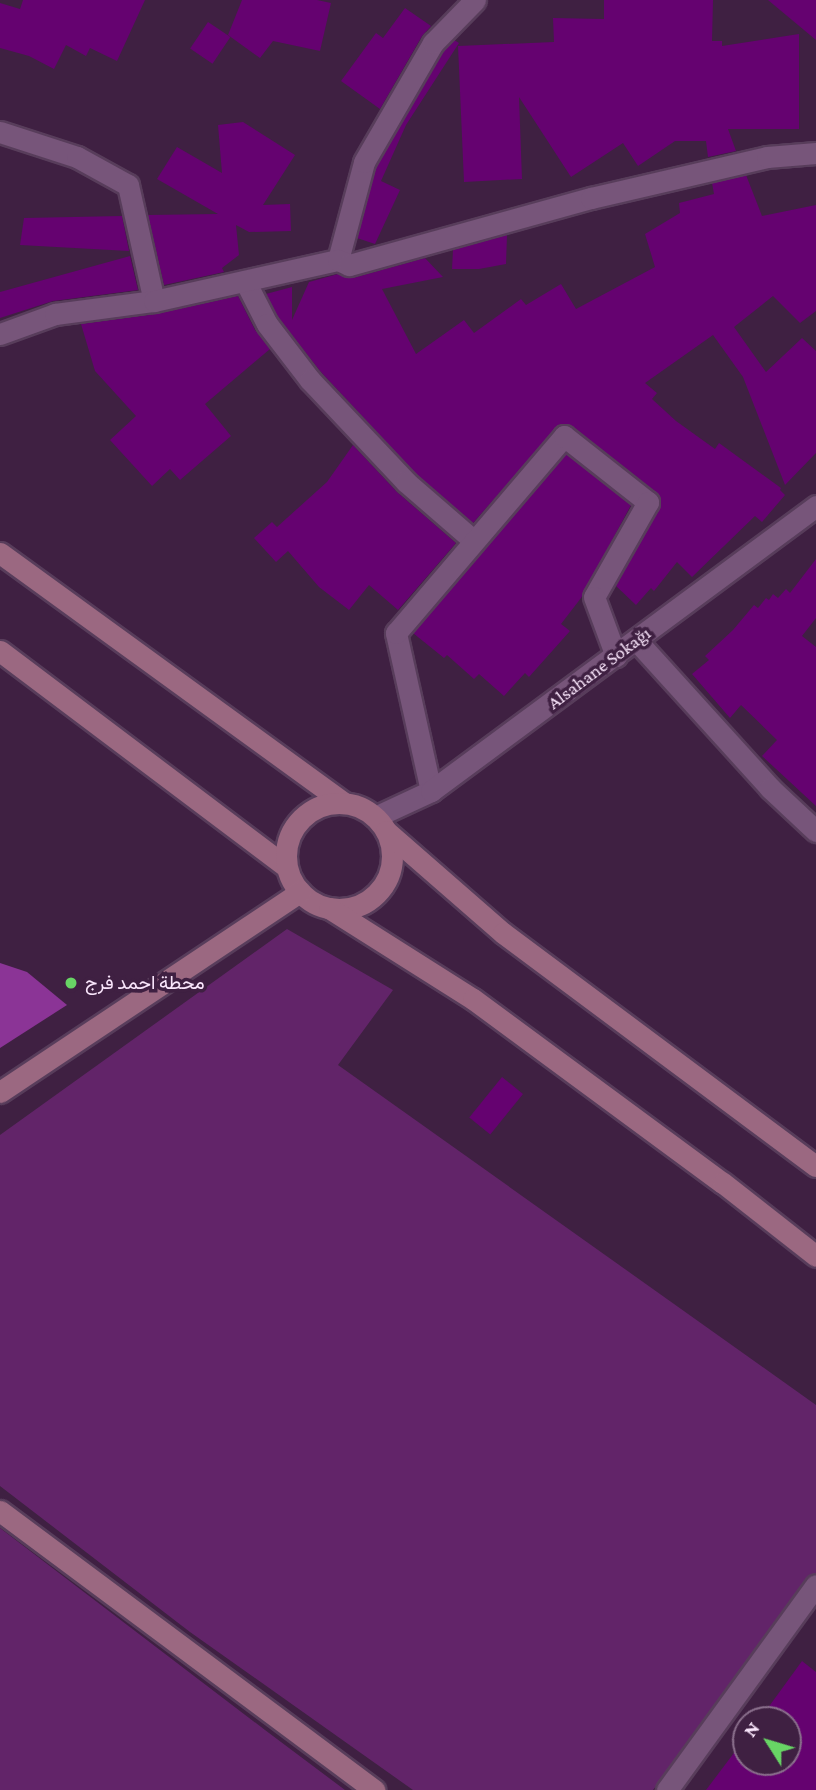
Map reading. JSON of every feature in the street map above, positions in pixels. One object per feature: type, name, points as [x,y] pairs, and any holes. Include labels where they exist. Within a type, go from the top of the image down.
[{"type":"main road","points":[[0,552],[344,803]]},
{"type":"main road","points":[[0,651],[285,866],[300,892],[313,902],[329,908],[473,999],[723,1183],[816,1256]]},
{"type":"main road","points":[[285,866],[288,841],[296,825],[309,812],[325,804],[344,803],[361,807],[503,933],[816,1166]]},
{"type":"main road","points":[[329,908],[354,906],[376,893],[391,864],[391,847],[381,824]]},
{"type":"main road","points":[[0,1092],[300,892]]},
{"type":"main road","points":[[0,1511],[374,1790]]},
{"type":"street","points":[[338,260],[364,162],[433,43],[475,0]]},
{"type":"street","points":[[0,132],[77,157],[128,186],[154,301]]},
{"type":"street","points":[[0,334],[55,314],[154,301],[338,260],[349,265],[592,198],[767,157],[816,153]]},
{"type":"street","points":[[244,281],[267,324],[310,380],[406,482],[473,540]]},
{"type":"street","points":[[432,791],[396,633],[564,436],[648,502],[594,597],[616,656]]},
{"type":"street","name":"Alsahane Sokağı","points":[[381,824],[432,791],[816,506]]},
{"type":"street","points":[[636,640],[771,788],[816,831]]},
{"type":"street","points":[[667,1790],[816,1585]]},
{"type":"shaded area","points":[[287,929],[393,990],[338,1065],[816,1405],[816,1576],[653,1790],[413,1790],[190,1632],[0,1486],[0,1135]]},
{"type":"shaded area","points":[[0,963],[27,972],[67,1005],[0,1048]]},
{"type":"shaded area","points":[[0,1528],[265,1730],[345,1790],[0,1790]]},
{"type":"building","points":[[23,0],[145,0],[117,61],[90,48],[86,56],[66,45],[54,69],[29,56],[0,48],[0,3],[20,9]]},
{"type":"building","points":[[242,0],[317,0],[331,3],[320,51],[273,41],[260,58],[228,35]]},
{"type":"building","points":[[604,0],[713,0],[712,41],[722,41],[722,46],[799,34],[799,129],[728,129],[736,151],[708,157],[706,141],[675,141],[638,166],[623,143],[571,177],[519,97],[522,179],[464,182],[458,46],[554,42],[553,18],[604,19]]},
{"type":"building","points":[[768,0],[816,0],[816,40]]},
{"type":"building","points":[[405,8],[431,26],[422,36],[380,109],[341,81],[376,33],[383,38]]},
{"type":"building","points":[[208,22],[230,37],[212,64],[190,49]]},
{"type":"building","points":[[454,40],[459,43],[406,125],[381,181],[400,190],[375,244],[357,238],[376,167],[444,51]]},
{"type":"building","points":[[243,122],[295,155],[263,205],[290,204],[291,231],[249,232],[236,225],[239,255],[222,268],[224,272],[164,285],[148,215],[218,214],[157,179],[177,147],[222,173],[218,125]]},
{"type":"building","points":[[746,175],[762,216],[816,205],[816,311],[800,323],[773,296],[734,327],[766,372],[802,338],[816,351],[816,453],[785,485],[743,377],[713,335],[645,383],[657,393],[652,399],[676,421],[715,449],[719,443],[781,488],[785,495],[762,522],[755,516],[692,577],[677,562],[654,591],[651,588],[636,605],[616,586],[659,508],[660,497],[656,492],[572,426],[560,424],[473,523],[415,473],[320,371],[278,317],[266,294],[292,287],[292,320],[309,282],[338,274],[353,278],[425,258],[443,277],[382,289],[416,354],[464,320],[474,333],[521,299],[526,305],[561,284],[576,309],[655,267],[645,234],[680,213],[679,203],[714,194],[712,183]]},
{"type":"building","points":[[122,216],[129,251],[20,245],[24,218]]},
{"type":"building","points":[[507,235],[506,264],[479,269],[452,269],[453,250]]},
{"type":"building","points":[[130,256],[138,290],[53,301],[0,318],[0,292]]},
{"type":"building","points":[[238,296],[255,330],[270,349],[205,404],[231,436],[180,480],[170,469],[152,486],[110,440],[136,416],[95,371],[81,324],[156,314]]},
{"type":"building","points":[[353,445],[397,492],[456,543],[398,610],[369,585],[349,610],[319,587],[288,551],[276,562],[254,538],[272,522],[277,527],[327,482]]},
{"type":"building","points":[[566,454],[631,505],[581,598],[561,624],[570,631],[529,677],[525,673],[504,696],[479,674],[474,679],[447,655],[444,658],[413,633]]},
{"type":"building","points":[[816,559],[816,618],[802,636],[816,647],[816,806],[762,756],[777,740],[741,705],[730,718],[692,674],[709,660],[705,656],[733,630],[754,605],[758,608],[773,594],[778,598],[786,589],[790,593]]},
{"type":"building","points":[[502,1077],[523,1094],[490,1134],[469,1117]]},
{"type":"building","points":[[802,1661],[816,1672],[816,1790],[706,1790],[732,1756],[732,1776],[802,1776],[802,1706],[769,1706]]},
{"type":"place","name":"محطة احمد فرج","points":[[71,983]]}]
